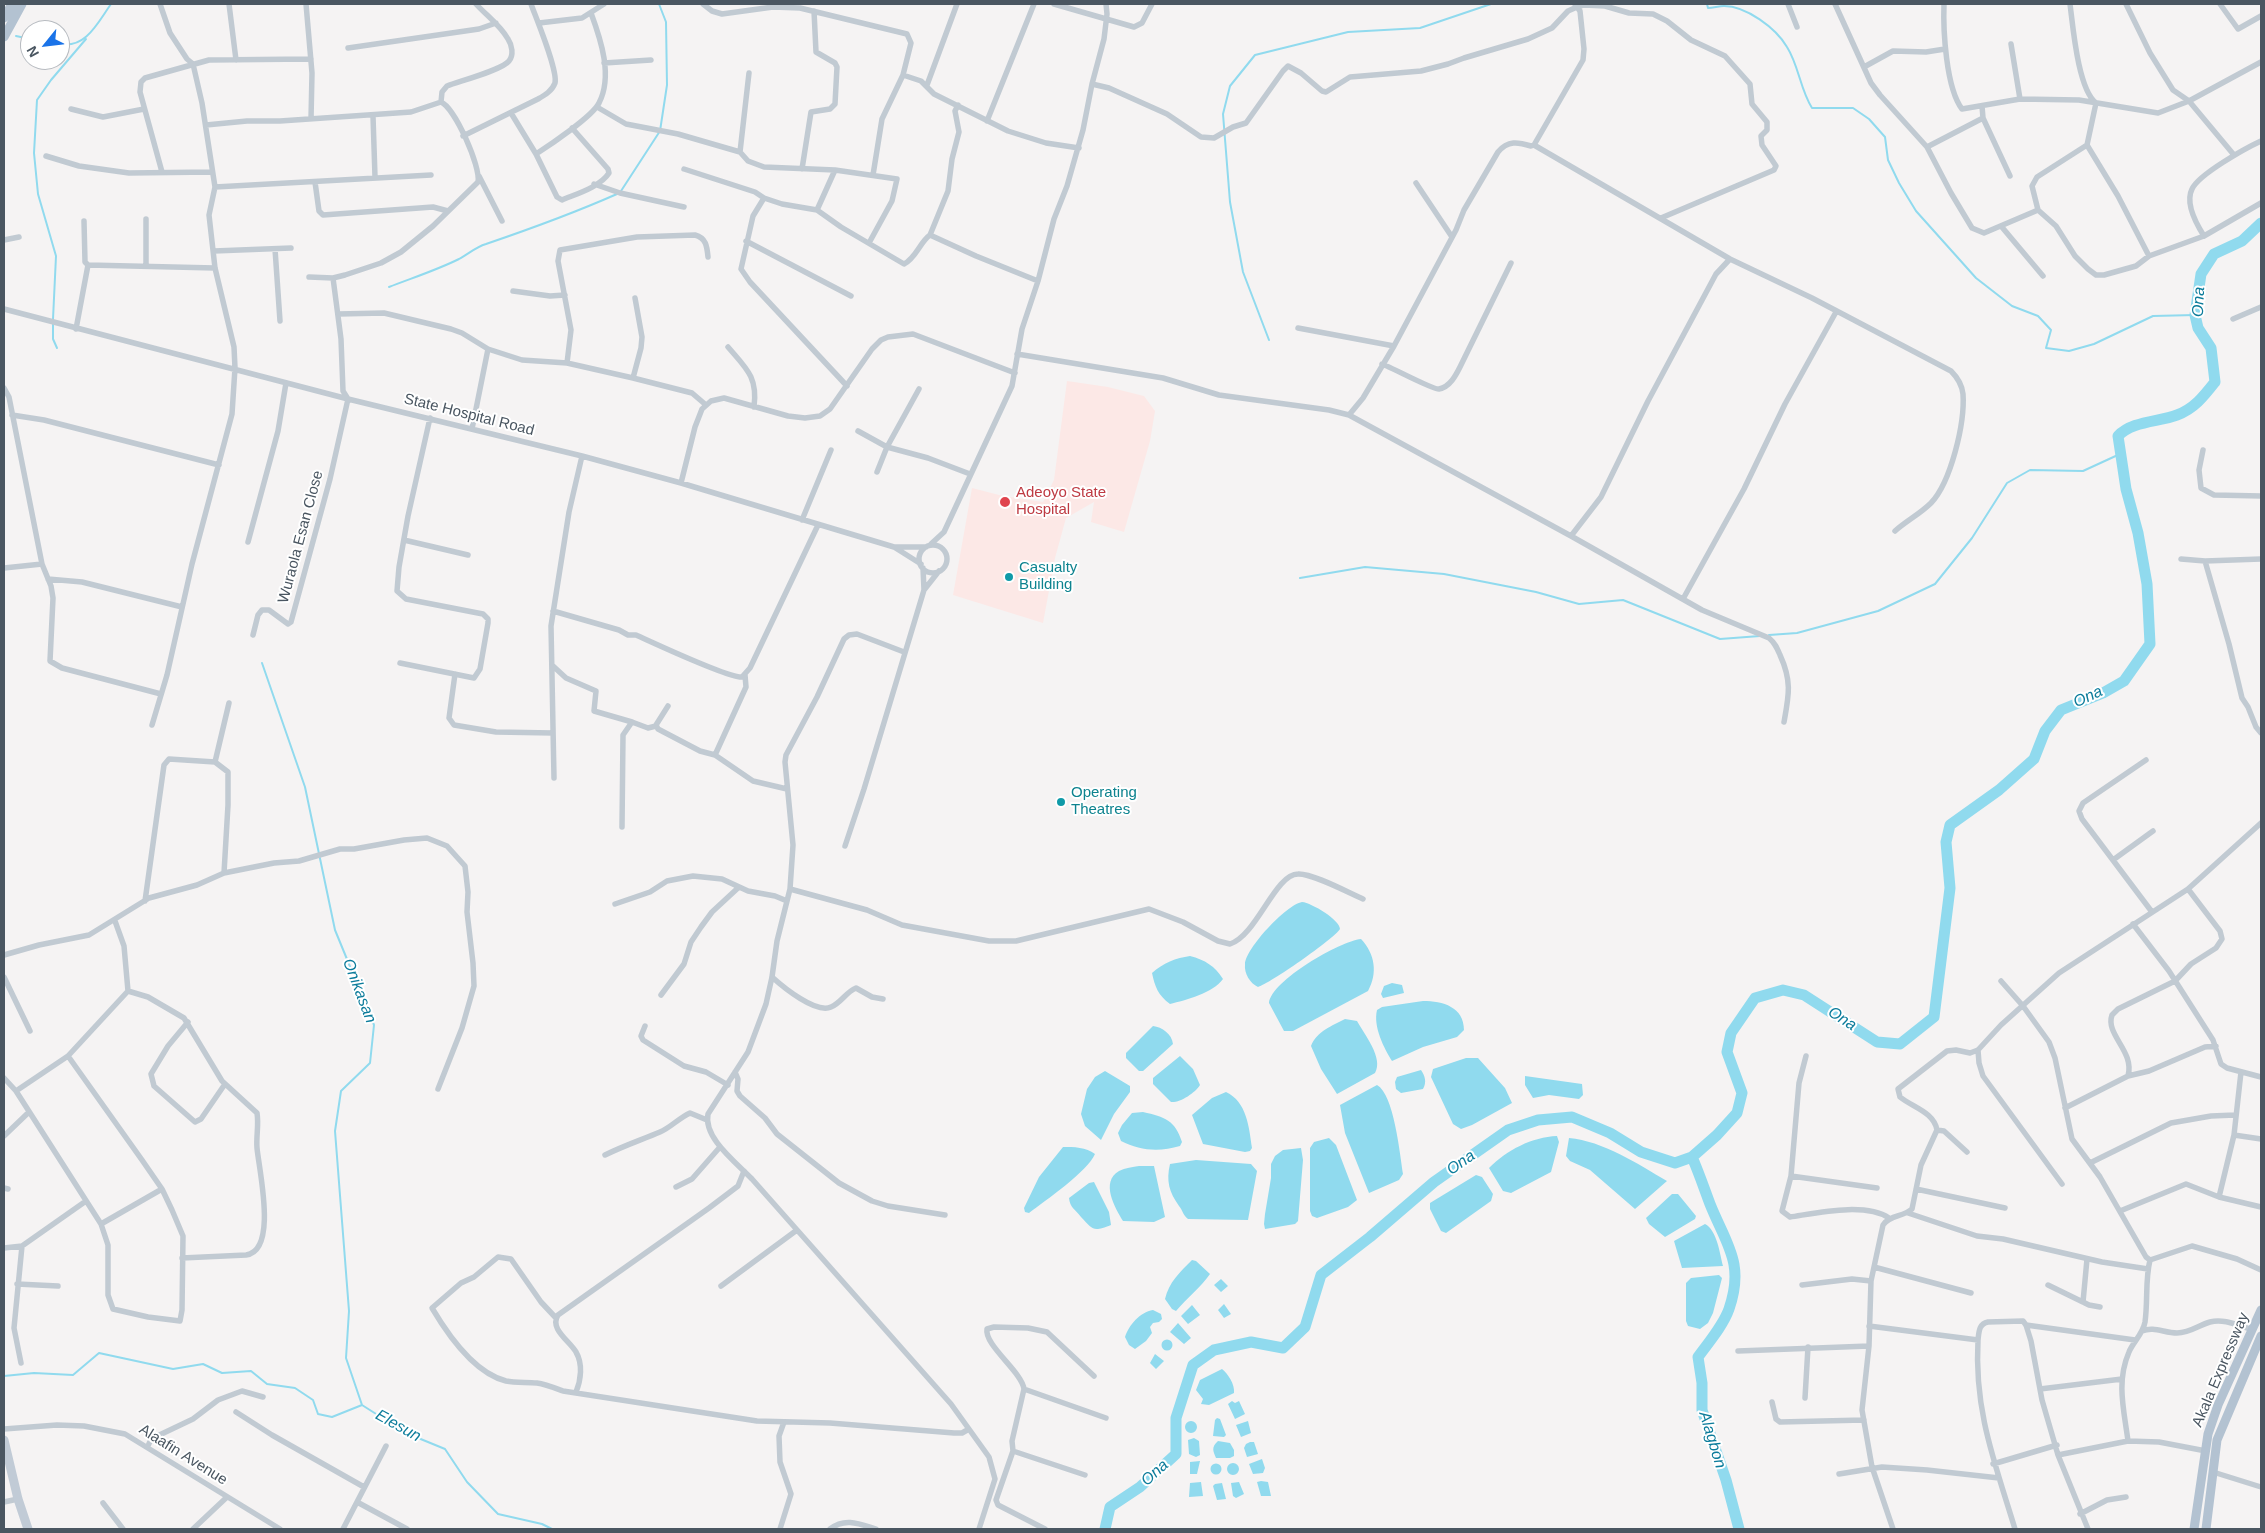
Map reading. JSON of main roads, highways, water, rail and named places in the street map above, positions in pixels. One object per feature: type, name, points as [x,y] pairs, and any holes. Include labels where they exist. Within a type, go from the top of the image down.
[{"type":"main road","points":[[4,18],[12,4]]},
{"type":"main road","points":[[4,37],[22,4]]},
{"type":"main road","name":"Akala Expressway","points":[[2194,1529],[2208,1434],[2218,1405],[2261,1310]]},
{"type":"main road","name":"Akala Expressway","points":[[2206,1529],[2221,1428],[2261,1336]]},
{"type":"water","points":[[1302,902],[1325,912],[1339,925],[1340,929],[1301,961],[1258,987],[1250,981],[1247,975],[1245,964],[1247,957],[1259,938],[1277,919],[1286,911]]},
{"type":"water","points":[[1361,939],[1366,945],[1374,964],[1373,977],[1368,991],[1293,1031],[1284,1031],[1269,1003],[1281,984],[1323,954],[1351,941]]},
{"type":"water","points":[[1190,956],[1209,964],[1217,970],[1223,979],[1219,984],[1206,992],[1170,1004],[1158,990],[1152,973],[1170,961]]},
{"type":"water","points":[[1392,983],[1402,985],[1404,993],[1383,998],[1381,994],[1384,986]]},
{"type":"water","points":[[1423,1001],[1438,1002],[1451,1007],[1460,1016],[1464,1030],[1457,1037],[1423,1047],[1392,1061],[1378,1030],[1377,1010],[1382,1007]]},
{"type":"water","points":[[1345,1019],[1357,1021],[1372,1046],[1377,1060],[1377,1067],[1375,1073],[1337,1094],[1321,1069],[1311,1046],[1317,1036]]},
{"type":"water","points":[[1153,1026],[1166,1032],[1171,1037],[1173,1044],[1143,1071],[1139,1071],[1126,1058],[1126,1053]]},
{"type":"water","points":[[1180,1056],[1193,1069],[1200,1085],[1187,1097],[1171,1102],[1153,1084],[1153,1078]]},
{"type":"water","points":[[1466,1058],[1478,1058],[1505,1088],[1512,1103],[1461,1129],[1453,1124],[1431,1077],[1433,1069]]},
{"type":"water","points":[[1421,1070],[1425,1079],[1423,1089],[1401,1093],[1396,1089],[1395,1082],[1397,1077]]},
{"type":"water","points":[[1105,1071],[1130,1086],[1130,1092],[1114,1114],[1101,1140],[1085,1126],[1081,1114],[1087,1089],[1095,1077]]},
{"type":"water","points":[[1525,1076],[1582,1084],[1583,1095],[1579,1099],[1549,1095],[1533,1098],[1525,1085]]},
{"type":"water","points":[[1377,1085],[1388,1100],[1392,1112],[1403,1174],[1399,1180],[1369,1193],[1345,1133],[1340,1105]]},
{"type":"water","points":[[1226,1092],[1238,1102],[1246,1116],[1252,1148],[1250,1151],[1245,1152],[1203,1144],[1192,1115],[1212,1098]]},
{"type":"water","points":[[1143,1112],[1163,1118],[1172,1124],[1182,1142],[1180,1146],[1150,1150],[1135,1147],[1121,1141],[1118,1133],[1122,1125],[1132,1113]]},
{"type":"water","points":[[1557,1136],[1559,1142],[1551,1172],[1511,1193],[1503,1191],[1489,1168],[1496,1161],[1520,1146],[1538,1139]]},
{"type":"water","points":[[1329,1138],[1336,1145],[1357,1200],[1348,1207],[1317,1218],[1312,1216],[1310,1211],[1310,1148],[1314,1142]]},
{"type":"water","points":[[1569,1138],[1607,1148],[1667,1181],[1635,1209],[1590,1170],[1570,1161],[1566,1156]]},
{"type":"water","points":[[1063,1147],[1076,1147],[1095,1154],[1084,1169],[1065,1185],[1029,1213],[1025,1212],[1024,1208],[1039,1177]]},
{"type":"water","points":[[1301,1148],[1303,1160],[1298,1221],[1295,1224],[1265,1229],[1271,1164],[1275,1156],[1283,1150]]},
{"type":"water","points":[[1196,1160],[1251,1164],[1257,1171],[1248,1220],[1188,1219],[1186,1217],[1171,1191],[1168,1181],[1170,1164]]},
{"type":"water","points":[[1139,1166],[1154,1166],[1165,1217],[1154,1222],[1123,1221],[1111,1195],[1110,1182],[1113,1176],[1121,1170]]},
{"type":"water","points":[[1476,1175],[1482,1177],[1493,1194],[1491,1201],[1446,1233],[1441,1231],[1430,1209],[1430,1203]]},
{"type":"water","points":[[1094,1182],[1109,1212],[1111,1225],[1100,1229],[1088,1225],[1070,1204],[1069,1198],[1089,1183]]},
{"type":"water","points":[[1672,1194],[1678,1194],[1696,1216],[1695,1219],[1665,1237],[1649,1224],[1646,1218]]},
{"type":"water","points":[[1705,1224],[1715,1237],[1723,1266],[1682,1268],[1674,1241]]},
{"type":"water","points":[[1192,1260],[1196,1261],[1210,1274],[1176,1311],[1172,1309],[1165,1299],[1169,1287]]},
{"type":"water","points":[[1719,1275],[1722,1278],[1713,1313],[1708,1323],[1700,1329],[1688,1326],[1686,1321],[1686,1283],[1691,1278]]},
{"type":"water","points":[[1221,1279],[1228,1286],[1221,1292],[1214,1285]]},
{"type":"water","points":[[1224,1304],[1231,1314],[1224,1318],[1218,1310]]},
{"type":"water","points":[[1192,1305],[1200,1315],[1188,1324],[1181,1316]]},
{"type":"water","points":[[1153,1310],[1161,1314],[1162,1319],[1159,1322],[1153,1323],[1150,1327],[1152,1333],[1146,1341],[1135,1349],[1129,1345],[1125,1337],[1127,1332],[1139,1316]]},
{"type":"water","points":[[1178,1323],[1191,1338],[1184,1344],[1170,1332]]},
{"type":"water","points":[[1167,1339],[1173,1345],[1167,1351],[1161,1345]]},
{"type":"water","points":[[1155,1354],[1164,1361],[1156,1369],[1150,1363]]},
{"type":"water","points":[[1222,1369],[1231,1380],[1234,1393],[1209,1405],[1201,1404],[1203,1399],[1196,1390],[1200,1380]]},
{"type":"water","points":[[1232,1401],[1235,1403],[1239,1401],[1245,1414],[1235,1419],[1228,1404]]},
{"type":"water","points":[[1217,1418],[1220,1419],[1226,1435],[1224,1437],[1213,1436],[1215,1420]]},
{"type":"water","points":[[1189,1421],[1193,1421],[1197,1427],[1193,1433],[1189,1433],[1185,1429],[1185,1425]]},
{"type":"water","points":[[1248,1421],[1251,1433],[1241,1437],[1236,1425]]},
{"type":"water","points":[[1194,1438],[1199,1441],[1200,1455],[1196,1457],[1189,1454],[1188,1440]]},
{"type":"water","points":[[1218,1441],[1230,1443],[1234,1450],[1234,1456],[1230,1458],[1216,1458],[1213,1449]]},
{"type":"water","points":[[1250,1442],[1254,1442],[1258,1454],[1247,1457],[1244,1448]]},
{"type":"water","points":[[1262,1459],[1265,1468],[1263,1473],[1253,1474],[1249,1464]]},
{"type":"water","points":[[1200,1461],[1197,1474],[1190,1474],[1190,1462]]},
{"type":"water","points":[[1216,1463],[1222,1469],[1216,1475],[1210,1469]]},
{"type":"water","points":[[1235,1463],[1238,1464],[1238,1474],[1231,1475],[1228,1474],[1227,1467],[1228,1464]]},
{"type":"water","points":[[1201,1482],[1203,1496],[1189,1497],[1190,1483]]},
{"type":"water","points":[[1239,1482],[1244,1494],[1236,1498],[1233,1496],[1231,1483]]},
{"type":"water","points":[[1257,1482],[1268,1482],[1271,1496],[1261,1496]]},
{"type":"water","points":[[1222,1483],[1226,1499],[1217,1500],[1213,1486]]},
{"type":"waterway","points":[[70,44],[77,42],[90,33],[111,4]]},
{"type":"waterway","points":[[621,191],[660,131],[667,85],[666,22],[659,4]]},
{"type":"waterway","points":[[1269,340],[1243,272],[1230,202],[1223,114],[1230,86],[1255,55],[1348,32],[1420,28],[1491,4]]},
{"type":"waterway","points":[[1707,4],[1708,8],[1724,6],[1742,10],[1760,19],[1776,33],[1791,54],[1812,108],[1853,108],[1869,119],[1885,137],[1888,160],[1916,211],[1976,278],[2012,306],[2038,316],[2051,330],[2046,348],[2069,351],[2094,344],[2153,316],[2195,315]]},
{"type":"waterway","points":[[16,36],[20,37]]},
{"type":"waterway","points":[[53,319],[56,256],[38,194],[34,153],[37,100],[51,80],[86,39]]},
{"type":"waterway","points":[[389,287],[451,263],[482,245],[585,208],[617,194]]},
{"type":"waterway","name":"Ona","points":[[1105,1529],[1110,1507],[1140,1487],[1176,1454],[1176,1418],[1193,1365],[1214,1350],[1251,1342],[1283,1348],[1305,1327],[1321,1275],[1370,1237],[1434,1182],[1508,1130],[1538,1120],[1572,1117],[1610,1133],[1641,1152],[1675,1163],[1692,1157],[1717,1135],[1737,1113],[1742,1093],[1727,1052],[1731,1033],[1755,998],[1783,990],[1804,995],[1877,1042],[1900,1044],[1934,1017],[1950,888],[1946,842],[1950,825],[1999,790],[2034,759],[2045,731],[2061,710],[2103,693],[2124,681],[2150,644],[2147,584],[2138,533],[2126,489],[2118,436],[2130,427],[2170,417],[2189,409],[2198,402],[2215,382],[2211,348],[2198,328],[2195,315],[2201,274],[2214,254],[2242,241],[2261,223]]},
{"type":"waterway","points":[[53,324],[53,339],[57,348]]},
{"type":"waterway","points":[[1769,635],[1797,633],[1878,611],[1935,584],[1972,538],[2007,483],[2030,470],[2083,471],[2120,454]]},
{"type":"waterway","points":[[1300,578],[1365,567],[1444,574],[1536,592],[1579,604],[1623,600],[1720,639],[1760,636]]},
{"type":"waterway","name":"Onikasan","points":[[262,663],[305,787],[335,930],[374,1025],[370,1063],[341,1091],[335,1131],[349,1311],[346,1358],[362,1405]]},
{"type":"waterway","name":"Alagbon","points":[[1692,1157],[1732,1254],[1734,1266],[1735,1279],[1729,1309],[1719,1328],[1698,1357],[1702,1383],[1702,1410],[1726,1480],[1739,1529]]},
{"type":"waterway","name":"Elesun","points":[[4,1376],[34,1373],[73,1375],[99,1353],[173,1369],[203,1364],[222,1373],[251,1371],[267,1384],[295,1388],[313,1400],[318,1414],[332,1417],[362,1405],[406,1433],[445,1449],[467,1482],[498,1514],[542,1524],[552,1529]]},
{"type":"place","name":"Adeoyo State Hospital","points":[[1005,502]]},
{"type":"place","name":"Casualty Building","points":[[1009,577]]},
{"type":"place","name":"Operating Theatres","points":[[1061,802]]}]
